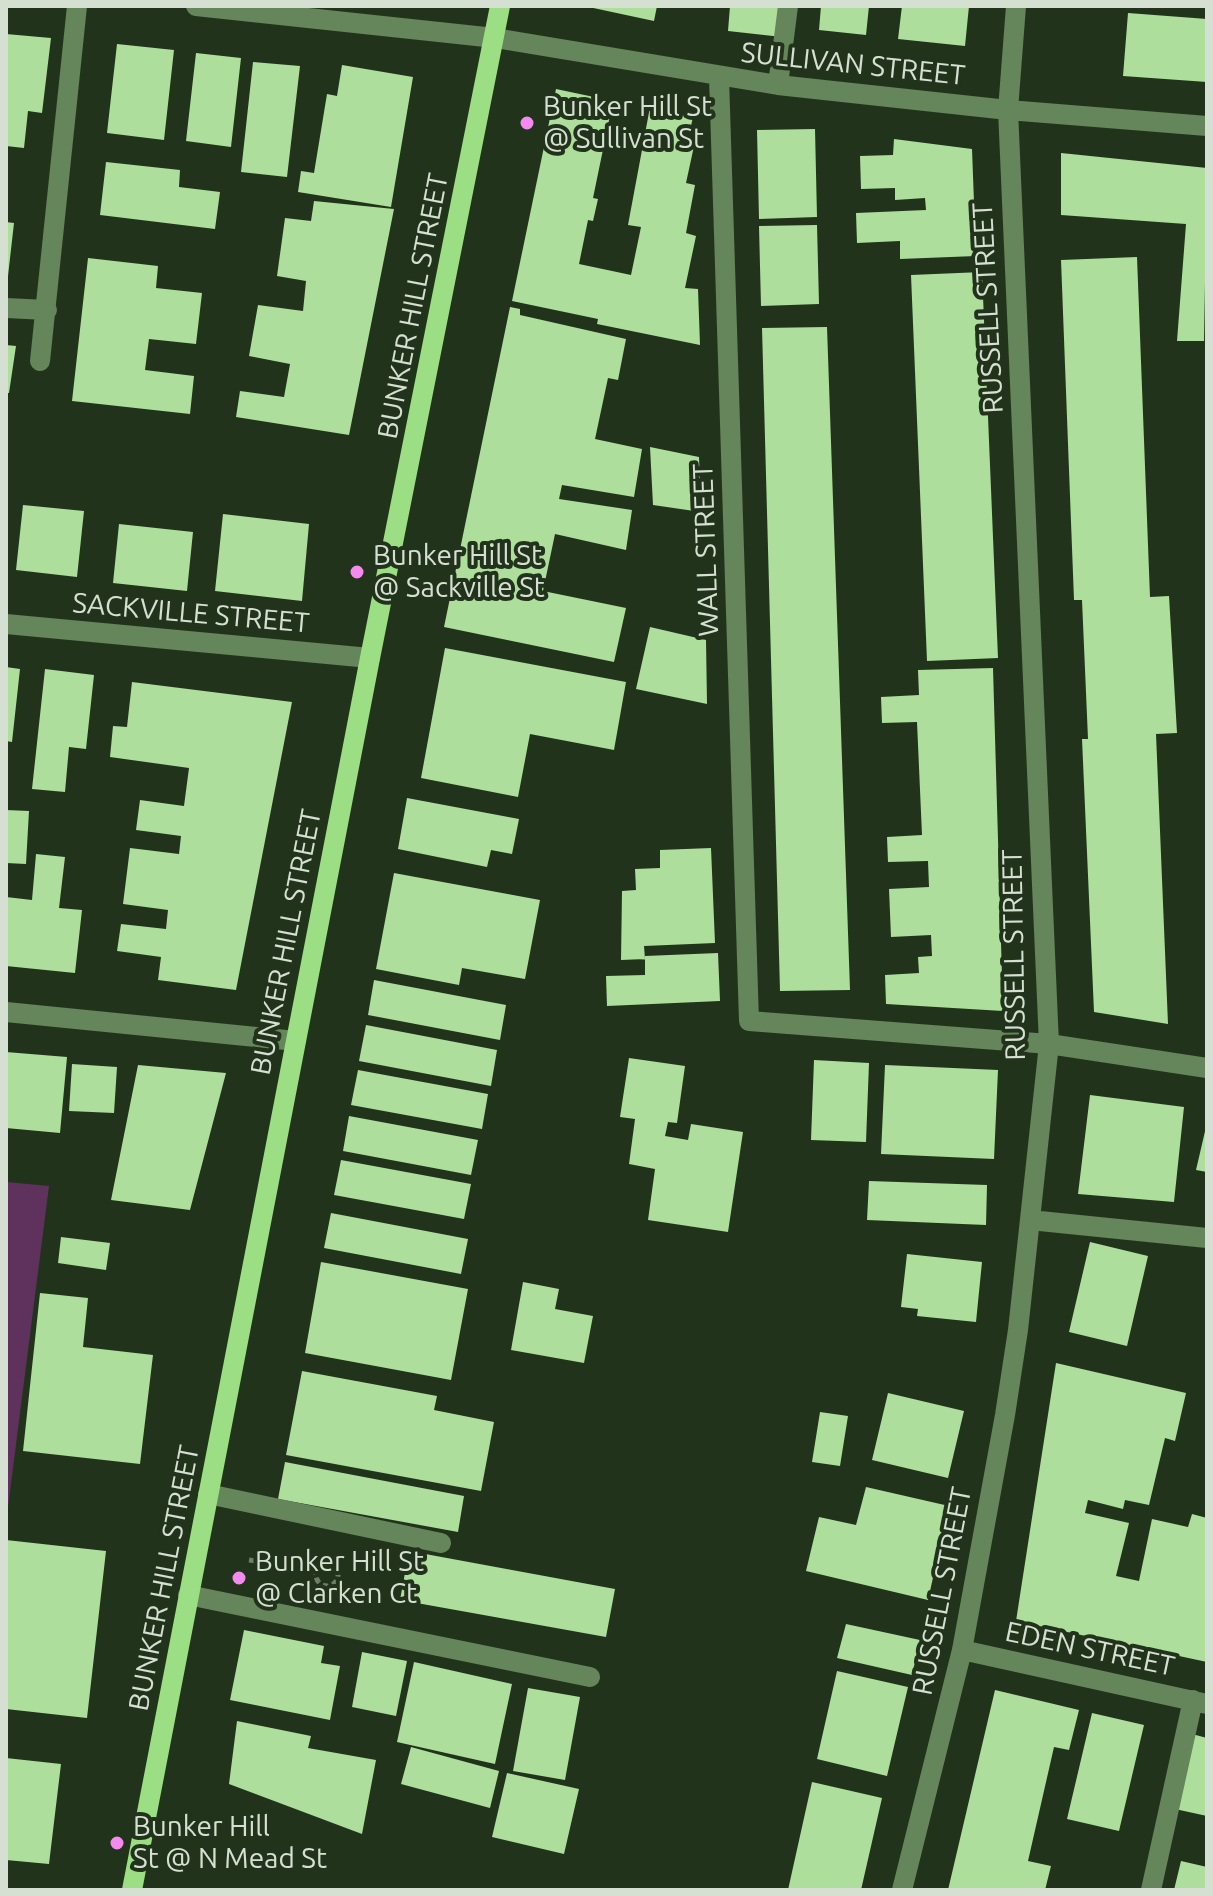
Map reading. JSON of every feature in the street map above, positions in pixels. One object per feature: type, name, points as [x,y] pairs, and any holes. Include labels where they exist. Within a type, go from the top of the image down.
[{"type":"main road","name":"BUNKER HILL STREET","points":[[132,1890],[370,658],[500,6]]},
{"type":"street","points":[[40,361],[77,6]]},
{"type":"street","name":"SULLIVAN STREET","points":[[196,6],[495,38],[778,85],[1008,110],[1207,126]]},
{"type":"street","points":[[778,85],[788,6]]},
{"type":"street","name":"RUSSELL STREET","points":[[902,1890],[962,1650],[1016,1344],[1049,1044],[1008,110],[1016,6]]},
{"type":"street","name":"WALL STREET","points":[[719,77],[749,1021],[1049,1044]]},
{"type":"street","points":[[6,308],[47,310]]},
{"type":"street","name":"SACKVILLE STREET","points":[[6,624],[370,658]]},
{"type":"street","points":[[6,1012],[296,1041]]},
{"type":"street","points":[[1049,1044],[1207,1068]]},
{"type":"street","points":[[1030,1220],[1207,1238]]},
{"type":"street","points":[[208,1494],[441,1543]]},
{"type":"street","points":[[188,1595],[590,1677]]},
{"type":"street","name":"EDEN STREET","points":[[962,1650],[1200,1702]]},
{"type":"street","points":[[1151,1890],[1200,1702]]},
{"type":"path","points":[[249,1560],[316,1570]]},
{"type":"path","points":[[322,1564],[332,1564],[339,1572],[336,1583],[329,1587],[320,1584],[316,1570],[322,1564]]},
{"type":"shaded area","points":[[6,1182],[49,1186],[7,1515],[6,1515]]},
{"type":"building","points":[[584,6],[657,6],[654,21]]},
{"type":"building","points":[[730,6],[785,6],[782,37],[728,31]]},
{"type":"building","points":[[821,6],[869,6],[866,35],[819,30]]},
{"type":"building","points":[[902,6],[969,6],[965,46],[898,39]]},
{"type":"building","points":[[1128,13],[1207,19],[1207,82],[1123,76]]},
{"type":"building","points":[[6,34],[51,38],[42,113],[28,111],[24,148],[6,146]]},
{"type":"building","points":[[117,44],[174,50],[164,140],[107,133]]},
{"type":"building","points":[[196,53],[241,58],[231,147],[186,141]]},
{"type":"building","points":[[253,62],[300,66],[287,177],[241,172]]},
{"type":"building","points":[[342,65],[413,77],[391,207],[298,192],[301,171],[314,173],[327,94],[337,96]]},
{"type":"building","points":[[556,89],[613,101],[593,198],[598,199],[593,221],[588,220],[579,264],[631,275],[641,227],[628,225],[650,107],[693,117],[687,144],[694,146],[686,183],[695,185],[686,233],[696,236],[685,288],[698,289],[700,345],[597,324],[598,319],[512,301]]},
{"type":"building","points":[[815,129],[817,217],[759,219],[757,130]]},
{"type":"building","points":[[894,139],[972,149],[976,256],[900,259],[900,241],[857,243],[856,213],[926,210],[925,198],[895,200],[895,188],[861,189],[860,156],[893,155]]},
{"type":"building","points":[[1061,153],[1207,168],[1204,341],[1177,341],[1186,224],[1061,215]]},
{"type":"building","points":[[106,162],[180,170],[179,187],[220,192],[215,229],[100,215]]},
{"type":"building","points":[[314,201],[394,209],[349,435],[236,417],[240,391],[284,397],[290,364],[249,356],[258,305],[303,311],[306,281],[277,276],[285,218],[311,221]]},
{"type":"building","points":[[6,222],[14,223],[8,276],[6,276]]},
{"type":"building","points":[[817,225],[819,304],[761,306],[759,226]]},
{"type":"building","points":[[1137,257],[1150,597],[1169,596],[1177,733],[1156,734],[1168,1024],[1094,1012],[1082,739],[1088,739],[1082,600],[1074,600],[1061,260]]},
{"type":"building","points":[[88,258],[158,266],[156,288],[202,293],[196,344],[149,339],[145,370],[194,376],[190,414],[72,401]]},
{"type":"building","points":[[982,272],[998,658],[927,661],[911,275]]},
{"type":"building","points":[[510,307],[520,309],[520,315],[626,339],[618,380],[608,378],[595,439],[642,449],[634,497],[562,485],[559,499],[632,510],[626,550],[555,534],[543,591],[626,608],[614,662],[444,627]]},
{"type":"building","points":[[827,327],[850,990],[780,991],[762,328]]},
{"type":"building","points":[[6,345],[16,346],[9,393],[6,393]]},
{"type":"building","points":[[650,447],[699,457],[701,512],[653,505]]},
{"type":"building","points":[[23,505],[84,511],[77,577],[16,570]]},
{"type":"building","points":[[223,514],[309,524],[302,601],[215,591]]},
{"type":"building","points":[[119,524],[193,532],[187,591],[113,583]]},
{"type":"building","points":[[650,627],[706,640],[707,704],[636,689]]},
{"type":"building","points":[[445,648],[626,682],[614,750],[530,734],[518,797],[421,778]]},
{"type":"building","points":[[6,667],[20,669],[12,742],[6,741]]},
{"type":"building","points":[[993,668],[1003,1011],[886,1004],[885,975],[919,973],[918,957],[932,956],[931,935],[891,937],[889,889],[929,887],[928,861],[888,862],[887,837],[922,835],[917,722],[882,723],[881,697],[919,695],[918,670]]},
{"type":"building","points":[[45,669],[94,675],[86,749],[69,747],[65,792],[32,789]]},
{"type":"building","points":[[132,682],[292,702],[236,990],[158,980],[161,957],[117,951],[121,924],[166,929],[168,910],[123,904],[130,848],[179,854],[181,836],[136,830],[140,800],[184,806],[189,768],[110,757],[113,726],[127,727]]},
{"type":"building","points":[[407,798],[519,819],[512,854],[491,850],[487,867],[398,849]]},
{"type":"building","points":[[6,810],[29,811],[26,864],[6,863]]},
{"type":"building","points":[[711,848],[715,943],[644,946],[645,959],[621,960],[622,891],[636,890],[635,869],[660,868],[660,850]]},
{"type":"building","points":[[36,854],[65,857],[59,908],[82,910],[75,973],[6,966],[6,897],[32,900]]},
{"type":"building","points":[[394,873],[540,900],[525,979],[462,968],[459,985],[376,969]]},
{"type":"building","points":[[718,953],[720,1001],[607,1006],[606,976],[645,975],[645,956]]},
{"type":"building","points":[[374,980],[506,1005],[500,1040],[368,1015]]},
{"type":"building","points":[[366,1025],[497,1050],[491,1086],[359,1061]]},
{"type":"building","points":[[6,1052],[67,1057],[60,1133],[6,1128]]},
{"type":"building","points":[[629,1058],[685,1066],[677,1123],[668,1122],[665,1136],[688,1140],[691,1124],[743,1132],[728,1232],[648,1220],[655,1169],[629,1164],[635,1119],[620,1117]]},
{"type":"building","points":[[814,1060],[869,1063],[866,1142],[811,1140]]},
{"type":"building","points":[[72,1064],[117,1067],[114,1113],[69,1111]]},
{"type":"building","points":[[138,1065],[226,1073],[190,1210],[111,1200]]},
{"type":"building","points":[[885,1065],[998,1070],[994,1159],[881,1154]]},
{"type":"building","points":[[358,1070],[488,1094],[482,1129],[351,1105]]},
{"type":"building","points":[[1090,1095],[1184,1107],[1174,1202],[1078,1194]]},
{"type":"building","points":[[349,1116],[478,1140],[471,1175],[343,1151]]},
{"type":"building","points":[[1207,1127],[1207,1172],[1196,1170]]},
{"type":"building","points":[[341,1160],[471,1184],[464,1219],[334,1195]]},
{"type":"building","points":[[869,1181],[987,1185],[986,1225],[867,1220]]},
{"type":"building","points":[[331,1213],[468,1239],[461,1274],[324,1248]]},
{"type":"building","points":[[61,1237],[110,1243],[106,1270],[58,1263]]},
{"type":"building","points":[[1090,1242],[1148,1256],[1127,1346],[1069,1332]]},
{"type":"building","points":[[907,1254],[982,1262],[976,1322],[917,1316],[918,1309],[901,1307]]},
{"type":"building","points":[[321,1262],[468,1289],[451,1380],[305,1353]]},
{"type":"building","points":[[523,1282],[559,1289],[555,1309],[593,1316],[584,1363],[511,1350]]},
{"type":"building","points":[[40,1293],[88,1298],[83,1347],[153,1355],[140,1464],[23,1451]]},
{"type":"building","points":[[1056,1363],[1186,1393],[1175,1441],[1165,1438],[1149,1505],[1125,1500],[1123,1509],[1088,1500],[1085,1513],[1129,1523],[1116,1576],[1139,1581],[1152,1519],[1188,1527],[1192,1514],[1207,1518],[1207,1662],[1016,1621]]},
{"type":"building","points":[[302,1371],[437,1396],[434,1410],[494,1422],[481,1491],[286,1455]]},
{"type":"building","points":[[888,1393],[964,1411],[948,1478],[872,1460]]},
{"type":"building","points":[[820,1412],[848,1416],[840,1466],[812,1462]]},
{"type":"building","points":[[285,1462],[464,1496],[458,1532],[278,1499]]},
{"type":"building","points":[[866,1487],[949,1506],[928,1600],[806,1571],[819,1517],[856,1525]]},
{"type":"building","points":[[6,1540],[106,1551],[87,1718],[6,1709]]},
{"type":"building","points":[[409,1551],[615,1589],[606,1637],[400,1600]]},
{"type":"building","points":[[846,1624],[920,1640],[912,1675],[837,1658]]},
{"type":"building","points":[[244,1630],[324,1646],[321,1663],[340,1666],[330,1720],[230,1700]]},
{"type":"building","points":[[362,1652],[407,1661],[396,1716],[352,1707]]},
{"type":"building","points":[[414,1662],[512,1684],[495,1764],[397,1742]]},
{"type":"building","points":[[837,1671],[908,1687],[887,1776],[817,1759]]},
{"type":"building","points":[[528,1688],[580,1697],[565,1780],[513,1771]]},
{"type":"building","points":[[995,1690],[1079,1710],[1069,1750],[1054,1747],[1028,1861],[1051,1866],[1045,1890],[948,1890]]},
{"type":"building","points":[[1092,1713],[1144,1725],[1119,1831],[1067,1819]]},
{"type":"building","points":[[237,1721],[311,1736],[308,1748],[376,1760],[362,1834],[229,1784]]},
{"type":"building","points":[[1192,1734],[1207,1738],[1207,1816],[1175,1809]]},
{"type":"building","points":[[411,1747],[499,1771],[490,1808],[401,1784]]},
{"type":"building","points":[[6,1758],[61,1764],[49,1864],[6,1860]]},
{"type":"building","points":[[507,1773],[579,1789],[564,1854],[492,1837]]},
{"type":"building","points":[[812,1782],[882,1798],[861,1890],[788,1890]]},
{"type":"building","points":[[1181,1861],[1207,1867],[1207,1890],[1174,1890]]},
{"type":"place","name":"Bunker Hill St @ Sullivan St","points":[[527,123]]},
{"type":"place","name":"Bunker Hill St @ Sackville St","points":[[357,572]]},
{"type":"place","name":"Bunker Hill St @ Clarken Ct","points":[[239,1578]]},
{"type":"place","name":"Bunker Hill St @ N Mead St","points":[[117,1843]]}]
